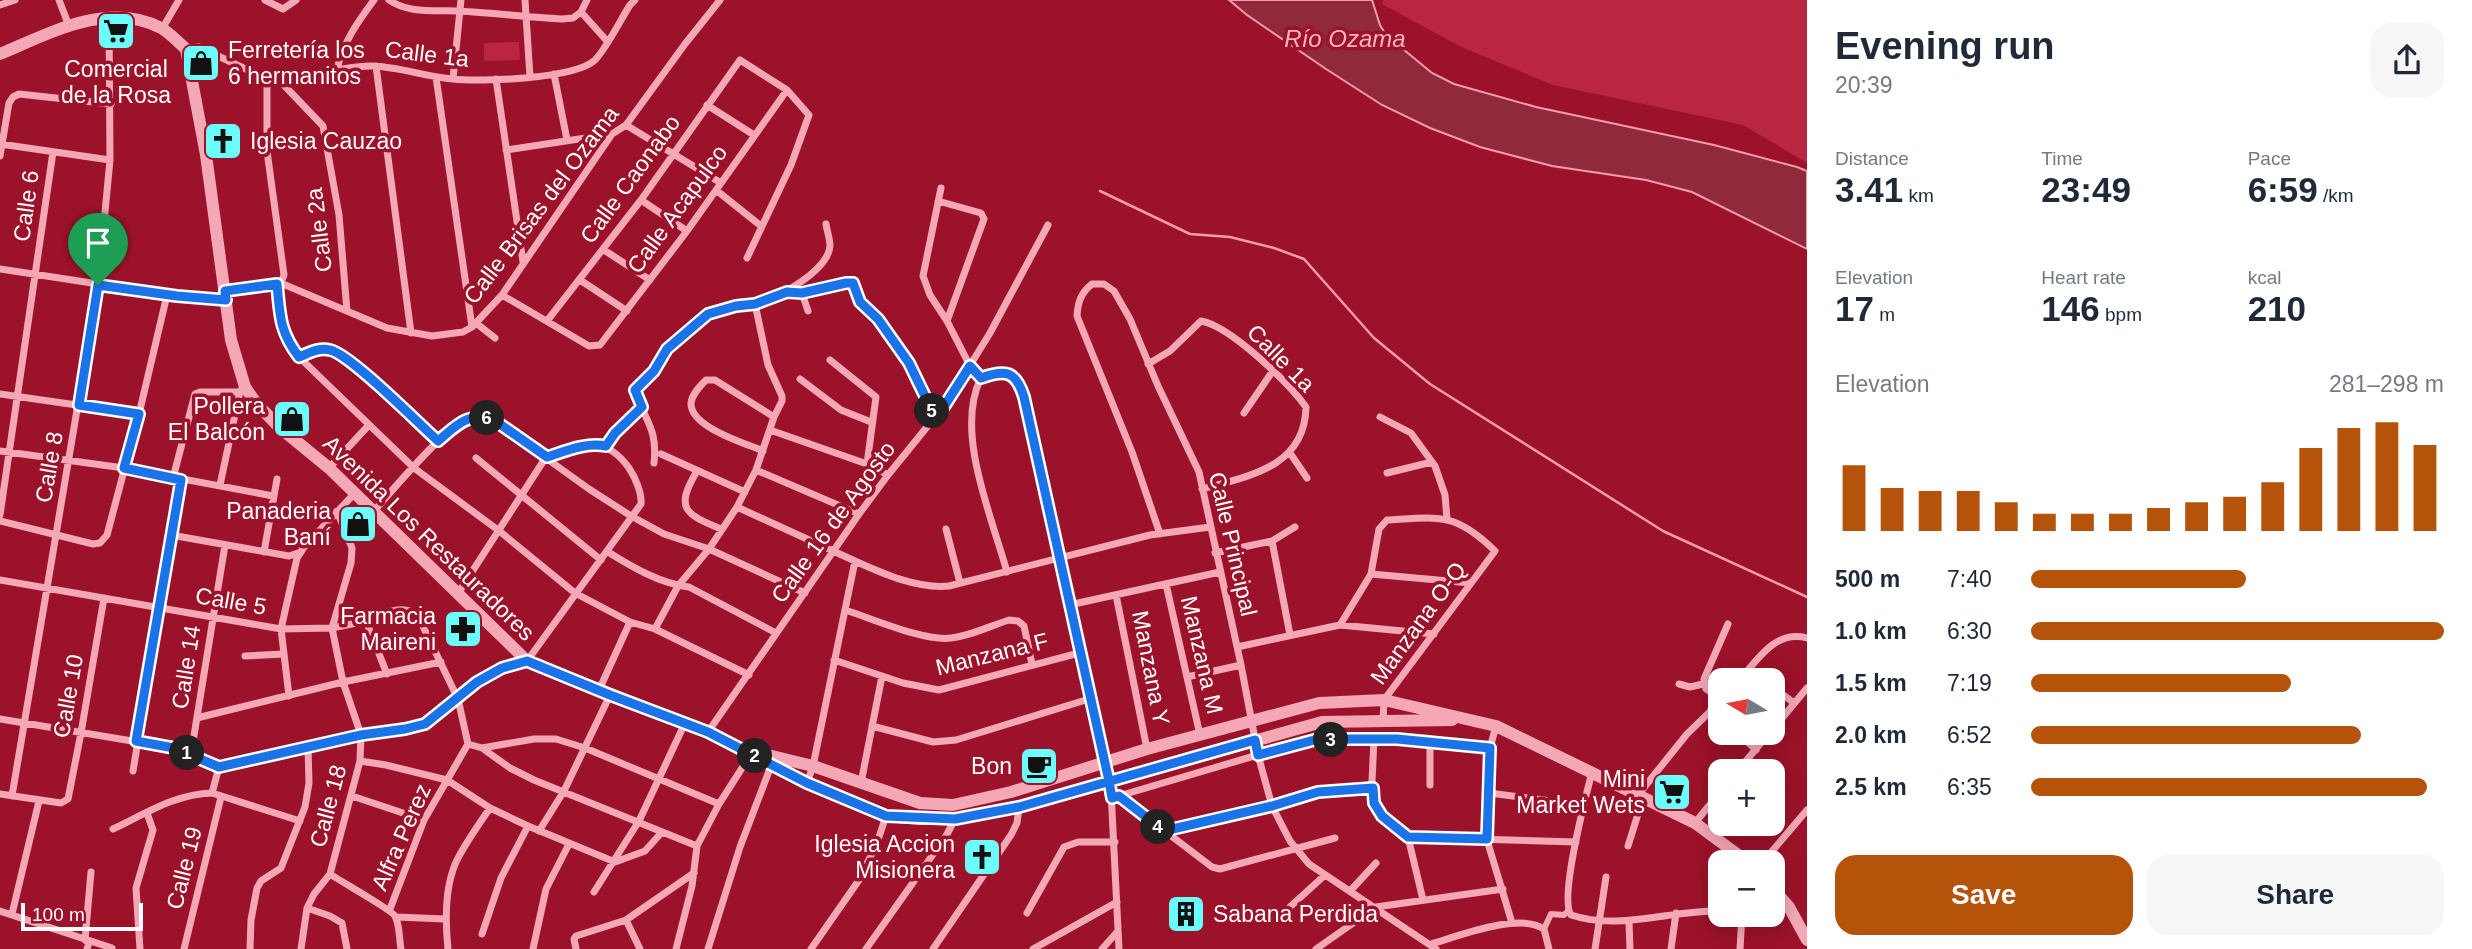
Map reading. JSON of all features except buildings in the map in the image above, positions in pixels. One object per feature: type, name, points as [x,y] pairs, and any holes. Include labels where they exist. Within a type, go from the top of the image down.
[{"type":"street","points":[[0,5],[15,0]]},
{"type":"street","points":[[59,0],[69,26]]},
{"type":"street","points":[[162,29],[179,0]]},
{"type":"street","points":[[265,0],[283,9],[296,0]]},
{"type":"street","points":[[337,69],[350,33],[374,0]]},
{"type":"street","points":[[389,0],[398,6],[416,10],[562,19],[573,18],[581,12],[587,0]]},
{"type":"street","points":[[453,79],[461,0]]},
{"type":"street","points":[[525,0],[530,77]]},
{"type":"street","name":"Calle 1a","points":[[186,49],[199,47],[267,79],[279,80],[337,69],[376,66],[453,79],[530,77],[585,66],[595,60],[635,0]]},
{"type":"street","name":"Calle Brisas del Ozama","points":[[0,269],[167,295],[226,296],[283,284],[387,328],[432,336],[463,332],[474,325],[502,295],[612,134],[626,125],[720,0]]},
{"type":"street","points":[[581,12],[607,41]]},
{"type":"street","points":[[0,54],[69,26],[109,17],[137,20],[162,29],[186,49]]},
{"type":"street","name":"Calle 8","points":[[12,796],[98,285],[110,160],[109,17]]},
{"type":"street","name":"Avenida Los Restauradores","points":[[186,49],[206,155],[231,340],[242,390],[460,592],[527,661],[708,732],[747,752],[813,766],[920,803],[953,805],[1011,792],[1147,748],[1319,703],[1384,700],[1496,726],[1695,823],[1731,850]]},
{"type":"street","name":"Calle Caonabo","points":[[547,321],[641,201],[738,61],[743,60],[787,90]]},
{"type":"street","points":[[376,66],[411,333]]},
{"type":"street","points":[[554,74],[567,140]]},
{"type":"street","points":[[436,77],[474,325],[495,338]]},
{"type":"street","points":[[267,79],[267,151],[284,275],[277,284],[284,334],[299,357],[414,468],[498,530],[575,593],[630,622],[655,629],[749,675]]},
{"type":"street","points":[[496,79],[523,263]]},
{"type":"street","name":"Calle 2a","points":[[279,80],[323,126],[339,215],[347,311]]},
{"type":"street","points":[[747,258],[791,165],[808,120],[807,112],[787,90]]},
{"type":"street","name":"Calle Acapulco","points":[[547,321],[589,346],[596,347],[609,334],[687,231],[787,90]]},
{"type":"street","points":[[0,156],[9,103],[19,94],[111,104]]},
{"type":"street","points":[[707,105],[754,135]]},
{"type":"street","points":[[626,125],[718,186],[761,226]]},
{"type":"street","points":[[506,150],[612,134]]},
{"type":"street","points":[[1,145],[110,160]]},
{"type":"street","name":"Calle 6","points":[[0,515],[4,452],[17,396],[53,152]]},
{"type":"street","points":[[941,188],[923,276],[930,295],[970,366],[981,378]]},
{"type":"street","points":[[641,201],[687,231]]},
{"type":"street","points":[[937,201],[981,214],[984,219],[947,321]]},
{"type":"street","points":[[654,463],[654,431],[635,390],[654,371],[667,349],[708,314],[755,304],[787,292],[814,272],[825,259],[830,246],[826,224]]},
{"type":"street","name":"Calle 16 de Agosto","points":[[708,732],[859,514],[936,419],[970,366],[1048,225]]},
{"type":"street","points":[[604,250],[650,280]]},
{"type":"street","points":[[580,280],[626,311]]},
{"type":"street","points":[[787,292],[802,293],[853,283],[860,302],[878,319],[909,363],[936,419]]},
{"type":"street","name":"Calle Principal","points":[[1160,534],[1132,452],[1077,316],[1078,303],[1083,292],[1092,284],[1104,285],[1114,290],[1130,319],[1199,472],[1258,755],[1272,806],[1296,850]]},
{"type":"street","points":[[802,293],[808,311]]},
{"type":"street","points":[[0,521],[93,544],[100,543],[107,536],[167,295]]},
{"type":"street","points":[[502,295],[547,321]]},
{"type":"street","points":[[655,629],[678,586],[709,549],[737,507],[756,470],[782,401],[768,365],[755,304]]},
{"type":"street","name":"Calle 1a","points":[[1149,364],[1170,351],[1201,321],[1221,327],[1272,372],[1306,407],[1306,424],[1290,453]]},
{"type":"street","points":[[299,357],[319,349],[337,352],[395,400],[438,441]]},
{"type":"street","points":[[830,360],[874,394],[876,399],[867,464]]},
{"type":"street","points":[[1244,413],[1272,372]]},
{"type":"street","points":[[1007,572],[971,439],[970,422],[975,390],[981,378],[993,373],[1012,374],[1020,383],[1089,699],[1109,781],[1116,797],[1119,949]]},
{"type":"street","points":[[800,379],[841,410],[872,422]]},
{"type":"street","points":[[763,451],[717,432],[703,423],[693,413],[691,402],[706,380],[715,380],[774,417]]},
{"type":"street","points":[[133,771],[172,535],[177,479],[192,400],[200,391],[242,390],[220,485]]},
{"type":"street","points":[[0,394],[139,414]]},
{"type":"street","points":[[606,446],[615,433],[642,407]]},
{"type":"street","points":[[374,512],[438,441],[464,419],[484,416],[494,420],[632,516],[664,534],[709,549],[805,593]]},
{"type":"street","points":[[1340,625],[1371,574],[1378,529],[1387,520],[1440,517],[1447,519],[1446,495],[1432,462],[1411,433],[1380,417]]},
{"type":"street","points":[[329,468],[368,426]]},
{"type":"street","points":[[770,430],[867,464],[888,475]]},
{"type":"street","points":[[0,719],[174,748],[219,767],[361,735],[425,724],[477,682],[527,661],[608,552],[641,499],[632,474],[616,452],[596,444],[547,457],[460,592]]},
{"type":"street","points":[[4,452],[124,468],[273,496]]},
{"type":"street","points":[[1202,489],[1253,475],[1290,453],[1307,478]]},
{"type":"street","points":[[661,454],[745,492]]},
{"type":"street","points":[[475,458],[523,494],[601,560]]},
{"type":"street","points":[[1387,473],[1432,462]]},
{"type":"street","points":[[756,470],[859,514]]},
{"type":"street","points":[[697,471],[687,491],[684,503],[686,511],[695,519],[721,529]]},
{"type":"street","points":[[264,552],[277,479]]},
{"type":"street","points":[[289,696],[281,629],[301,552],[355,493]]},
{"type":"street","points":[[737,507],[855,561],[936,587],[1160,534],[1210,527]]},
{"type":"street","points":[[332,628],[351,563],[352,548],[338,511]]},
{"type":"street","name":"Manzana O-Q","points":[[1383,721],[1384,700],[1495,551],[1460,523],[1447,519]]},
{"type":"street","points":[[1215,553],[1272,541],[1295,527]]},
{"type":"street","points":[[946,529],[960,583]]},
{"type":"street","points":[[172,535],[264,552],[289,555],[301,552]]},
{"type":"street","points":[[1272,541],[1290,635]]},
{"type":"street","name":"Calle 14","points":[[191,754],[225,545]]},
{"type":"street","points":[[608,552],[631,566],[678,586],[689,587],[776,633]]},
{"type":"street","points":[[807,783],[813,766],[855,561]]},
{"type":"street","points":[[1069,606],[1220,572]]},
{"type":"street","points":[[1371,574],[1471,583]]},
{"type":"street","name":"Calle 5","points":[[0,580],[281,629],[332,628],[366,621],[402,609],[418,616],[441,662]]},
{"type":"street","name":"Manzana M","points":[[1166,584],[1200,735]]},
{"type":"street","name":"Manzana Y","points":[[1116,595],[1147,748]]},
{"type":"street","name":"Calle 10","points":[[38,801],[61,803],[68,799],[104,598]]},
{"type":"street","points":[[845,610],[921,635],[942,639],[1009,620],[1018,621],[1024,626],[1031,664]]},
{"type":"street","points":[[366,621],[387,674]]},
{"type":"street","points":[[539,831],[564,791],[585,748],[630,622]]},
{"type":"street","points":[[1703,684],[1728,624]]},
{"type":"street","points":[[1237,647],[1340,625],[1434,634]]},
{"type":"street","name":"Calle 18","points":[[301,949],[307,908],[330,874],[360,761],[361,735],[332,628]]},
{"type":"street","points":[[1751,668],[1774,642],[1796,635],[1807,638]]},
{"type":"street","name":"Manzana F","points":[[834,660],[882,676],[939,690],[1079,653]]},
{"type":"street","points":[[245,656],[284,654]]},
{"type":"street","points":[[197,718],[441,662],[458,699],[468,744],[482,748],[510,768],[698,846]]},
{"type":"street","points":[[1187,677],[1241,665]]},
{"type":"street","points":[[861,783],[882,676]]},
{"type":"street","points":[[1679,684],[1690,687],[1703,684]]},
{"type":"street","points":[[1703,684],[1708,689]]},
{"type":"street","points":[[1785,714],[1807,688]]},
{"type":"street","points":[[1785,696],[1794,703]]},
{"type":"street","points":[[872,726],[933,742],[956,740],[1089,699]]},
{"type":"street","points":[[1628,846],[1640,797],[1687,734],[1708,712]]},
{"type":"street","points":[[676,949],[698,846],[747,752],[807,783],[886,816],[955,819],[1019,807],[1322,722],[1465,719]]},
{"type":"street","points":[[594,892],[639,821],[685,723]]},
{"type":"street","points":[[1496,726],[1490,748],[1487,839],[1512,923]]},
{"type":"street","points":[[482,748],[546,738],[585,748],[719,804]]},
{"type":"street","points":[[1116,797],[1318,739],[1374,739],[1490,748]]},
{"type":"street","points":[[1374,739],[1374,803],[1382,816],[1408,837],[1576,842]]},
{"type":"street","name":"Alfra Perez","points":[[401,949],[396,917],[390,909],[424,820],[468,744]]},
{"type":"street","points":[[1430,744],[1430,785]]},
{"type":"street","points":[[1752,746],[1756,750]]},
{"type":"street","points":[[1748,759],[1759,746]]},
{"type":"street","points":[[250,949],[251,920],[257,888],[261,881],[281,868],[305,807],[309,783],[308,747]]},
{"type":"street","points":[[360,761],[395,766],[447,780],[490,808],[615,862],[645,852],[662,832]]},
{"type":"street","points":[[708,949],[740,847],[771,765]]},
{"type":"street","points":[[212,793],[219,767]]},
{"type":"street","points":[[1567,911],[1576,842],[1592,771]]},
{"type":"street","points":[[1164,831],[1272,806],[1318,792],[1373,788]]},
{"type":"street","points":[[113,829],[173,799],[212,793],[300,821]]},
{"type":"street","points":[[1489,793],[1583,805]]},
{"type":"street","points":[[0,794],[38,801],[12,914]]},
{"type":"street","points":[[352,796],[424,820]]},
{"type":"street","name":"Calle 19","points":[[184,949],[221,797]]},
{"type":"street","points":[[1116,797],[1212,867],[1220,869],[1335,838]]},
{"type":"street","points":[[933,949],[1011,835],[1017,823],[1019,807]]},
{"type":"street","points":[[1695,823],[1708,807]]},
{"type":"street","points":[[448,949],[445,919],[453,869],[490,808]]},
{"type":"street","points":[[1773,850],[1807,810]]},
{"type":"street","points":[[140,949],[136,888],[153,830],[146,813]]},
{"type":"street","points":[[811,949],[859,880],[877,843],[886,816]]},
{"type":"street","points":[[866,949],[946,836],[955,819]]},
{"type":"street","points":[[482,934],[501,877],[528,826]]},
{"type":"street","points":[[1408,837],[1423,900]]},
{"type":"street","points":[[1027,913],[1064,847],[1078,842],[1115,842]]},
{"type":"street","points":[[533,949],[547,889],[569,844]]},
{"type":"street","points":[[1296,850],[1325,875],[1434,947],[1468,933],[1512,923],[1529,922],[1544,929]]},
{"type":"street","points":[[1351,890],[1376,863]]},
{"type":"street","points":[[87,949],[89,943],[85,940],[91,872]]},
{"type":"street","points":[[576,949],[576,936],[626,920],[694,873]]},
{"type":"street","points":[[330,874],[363,896],[390,909]]},
{"type":"street","points":[[1281,915],[1325,875]]},
{"type":"street","points":[[1595,949],[1606,877]]},
{"type":"street","points":[[1316,949],[1376,907],[1503,889]]},
{"type":"street","points":[[1033,949],[1117,902]]},
{"type":"street","points":[[1785,902],[1807,940]]},
{"type":"street","points":[[307,908],[342,923],[347,949]]},
{"type":"street","points":[[0,911],[113,948]]},
{"type":"street","points":[[1567,911],[1576,916],[1600,921],[1629,922],[1676,913],[1708,911]]},
{"type":"street","points":[[1549,949],[1544,929],[1552,914],[1564,915],[1567,911]]},
{"type":"street","points":[[1671,949],[1676,913]]},
{"type":"street","points":[[396,917],[445,919]]},
{"type":"street","points":[[626,920],[640,949]]},
{"type":"street","points":[[1629,922],[1630,949]]},
{"type":"street","points":[[1740,949],[1741,927]]},
{"type":"street","points":[[1103,949],[1118,931]]},
{"type":"shaded area","points":[[1384,0],[1807,0],[1807,163],[1743,125],[1553,85],[1461,47],[1382,4]]},
{"type":"shaded area","points":[[519,42],[520,60],[484,61],[484,43]]},
{"type":"water","name":"Río Ozama","points":[[1229,0],[1372,0],[1386,35],[1432,73],[1454,84],[1536,107],[1714,145],[1807,171],[1807,249],[1692,192],[1646,180],[1552,166],[1480,147],[1430,128],[1382,105],[1247,15]]},
{"type":"waterway","points":[[1100,191],[1190,234],[1230,237],[1304,259],[1374,338],[1430,384],[1663,531],[1807,597]]},
{"type":"place","name":"Comercial de la Rosa","points":[[116,31]]},
{"type":"place","name":"Ferretería los 6 hermanitos","points":[[201,63]]},
{"type":"place","name":"Iglesia Cauzao","points":[[223,141]]},
{"type":"place","name":"Pollera El Balcón","points":[[292,419]]},
{"type":"place","name":"Panaderia Baní","points":[[358,524]]},
{"type":"place","name":"Farmacia Maireni","points":[[463,629]]},
{"type":"place","name":"Bon","points":[[1039,766]]},
{"type":"place","name":"Mini Market Wets","points":[[1672,792]]},
{"type":"place","name":"Iglesia Accion Misionera","points":[[982,857]]},
{"type":"place","name":"Sabana Perdida","points":[[1186,914]]},
{"type":"route","points":[[98,285],[79,405],[139,414],[124,468],[181,480],[136,741],[174,748],[219,767],[271,757],[361,735],[425,724],[477,682],[502,668],[527,661],[708,732],[818,788],[886,816],[955,819],[1019,807],[1109,781],[1255,740],[1258,755],[1318,739],[1397,739],[1490,748],[1487,839],[1408,837],[1382,816],[1374,803],[1373,788],[1318,792],[1272,806],[1164,831],[1119,796],[1112,798],[1109,781],[1089,699],[1020,383],[1012,374],[993,373],[981,378],[970,366],[936,419],[909,363],[878,319],[860,302],[853,283],[802,293],[787,292],[755,304],[708,314],[667,349],[654,371],[635,390],[642,407],[615,433],[606,446],[583,446],[547,457],[494,420],[484,416],[464,419],[438,441],[395,400],[337,352],[319,349],[299,357],[286,340],[282,327],[277,284],[225,291],[226,300],[98,285]]}]
